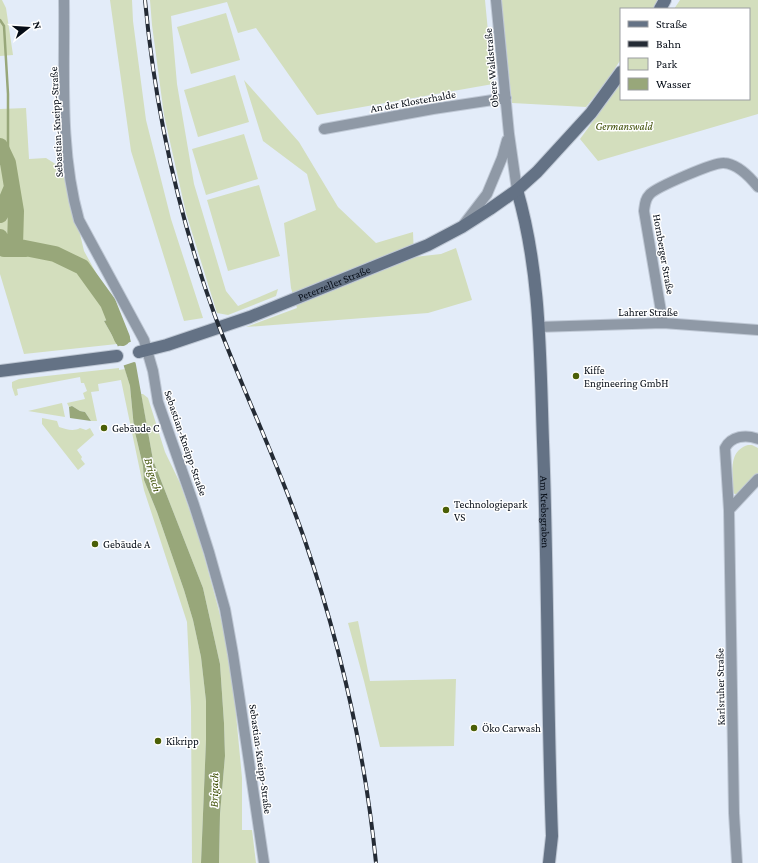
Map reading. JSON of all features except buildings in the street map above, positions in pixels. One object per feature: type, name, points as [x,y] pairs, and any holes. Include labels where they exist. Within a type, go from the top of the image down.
[{"type":"street","name":"Sebastian-Kneipp-Straße","points":[[64,0],[66,143],[69,174],[79,220],[139,328],[143,351],[153,371],[158,402],[196,512],[225,609],[234,654],[255,808],[265,861]]},
{"type":"street","name":"Obere Waldstraße","points":[[496,0],[509,134],[517,190]]},
{"type":"street","name":"Peterzeller Straße","points":[[143,351],[250,316],[428,245],[462,227],[517,190],[537,172],[591,113],[620,73]]},
{"type":"street","name":"An der Klosterhalde","points":[[324,129],[433,109],[506,98]]},
{"type":"street","name":"Obere Waldstraße","points":[[462,227],[487,194],[502,158],[509,134]]},
{"type":"street","name":"Hornberger Straße","points":[[663,323],[644,211],[645,200],[651,193],[663,186],[714,164],[724,162],[738,168],[758,187]]},
{"type":"street","name":"Am Krebsgraben","points":[[517,190],[527,230],[535,281],[538,327],[547,550],[552,836],[549,863]]},
{"type":"street","name":"Lahrer Straße","points":[[538,327],[663,323],[758,330]]},
{"type":"street","points":[[0,372],[117,356]]},
{"type":"street","name":"Karlsruher Straße","points":[[737,863],[734,814],[729,510],[725,448],[732,439],[741,436],[758,439]]},
{"type":"street","points":[[729,510],[758,479]]},
{"type":"street","name":"Am Krebsgraben","points":[[552,836],[557,863]]},
{"type":"green space","points":[[0,0],[2,0],[6,8],[13,55],[0,56]]},
{"type":"green space","points":[[110,0],[132,0],[133,21],[146,120],[171,219],[203,318],[184,321],[131,151]]},
{"type":"green space","points":[[150,0],[485,0],[493,84],[317,115],[256,28],[238,33],[227,2],[171,16],[177,84],[194,184],[226,291],[238,306],[278,289],[276,296],[228,315],[217,313],[186,213],[164,115]]},
{"type":"green space","points":[[501,0],[659,0],[654,8],[620,8],[620,61],[609,78],[586,107],[512,103]]},
{"type":"green space","name":"Germanswald","points":[[680,0],[758,0],[758,114],[598,161],[580,139],[620,84],[620,100],[750,100],[750,8],[675,8]]},
{"type":"green space","points":[[226,13],[240,60],[191,74],[177,27]]},
{"type":"green space","points":[[235,75],[249,122],[198,137],[184,90]]},
{"type":"green space","points":[[244,80],[299,142],[338,207],[376,243],[413,232],[414,257],[441,254],[456,248],[472,300],[428,313],[246,327],[297,308],[291,288],[284,223],[316,210],[307,174],[263,141]]},
{"type":"green space","points":[[26,108],[29,159],[46,158],[65,170],[84,251],[120,316],[104,321],[117,344],[24,354],[0,274],[0,109]]},
{"type":"green space","points":[[244,134],[258,179],[206,195],[192,149]]},
{"type":"green space","points":[[259,185],[280,256],[228,271],[207,200]]},
{"type":"green space","points":[[119,368],[119,370],[125,369],[130,386],[134,428],[143,466],[144,480],[157,512],[184,590],[193,620],[201,657],[206,701],[206,740],[201,863],[192,863],[191,707],[187,622],[144,490],[121,380],[98,384],[99,391],[91,392],[97,421],[91,421],[85,412],[72,406],[69,407],[67,403],[85,399],[83,393],[87,391],[84,383],[81,383],[80,377],[17,389],[18,395],[15,396],[12,387],[12,382],[19,379]]},
{"type":"green space","points":[[141,394],[148,398],[165,452],[180,483],[202,548],[219,611],[226,640],[235,704],[242,778],[242,830],[252,830],[256,863],[219,863],[220,814],[225,756],[220,664],[203,588],[153,460]]},
{"type":"green space","points":[[62,403],[65,417],[28,411]]},
{"type":"green space","points":[[42,418],[57,421],[59,427],[67,429],[75,430],[80,428],[86,430],[90,428],[94,435],[77,450],[85,464],[78,470],[42,424]]},
{"type":"green space","points":[[748,445],[758,448],[758,475],[738,494],[735,494],[733,493],[734,457],[737,452]]},
{"type":"green space","points":[[358,621],[370,681],[456,679],[454,746],[380,747],[348,623]]},
{"type":"water","points":[[120,316],[130,338],[153,460],[203,588],[220,664],[225,756],[220,814],[219,863],[201,863],[206,740],[206,701],[201,657],[193,620],[184,590],[157,512],[144,480],[143,466],[134,428],[130,386],[117,344],[104,321]]},
{"type":"water","points":[[72,406],[85,412],[91,421],[70,418],[69,407]]},
{"type":"pier","points":[[133,341],[138,363],[134,362],[122,366],[116,347]]},
{"type":"waterway","points":[[0,20],[4,26],[8,94],[8,163]]},
{"type":"waterway","name":"Brigach","points":[[0,146],[8,163],[16,211],[15,246],[55,254],[82,267],[108,303],[122,338]]},
{"type":"waterway","points":[[0,215],[12,187]]},
{"type":"waterway","points":[[0,237],[4,249],[26,249]]},
{"type":"railway","points":[[145,0],[155,81],[179,200],[215,316],[294,510],[329,617],[340,658],[358,739],[376,863]]},
{"type":"place","name":"Kiffe Engineering GmbH","points":[[576,376]]},
{"type":"place","name":"Gebäude C","points":[[104,428]]},
{"type":"place","name":"Technologiepark VS","points":[[446,510]]},
{"type":"place","name":"Gebäude A","points":[[95,544]]},
{"type":"place","name":"Öko Carwash","points":[[474,728]]},
{"type":"place","name":"Kikripp","points":[[158,741]]}]
